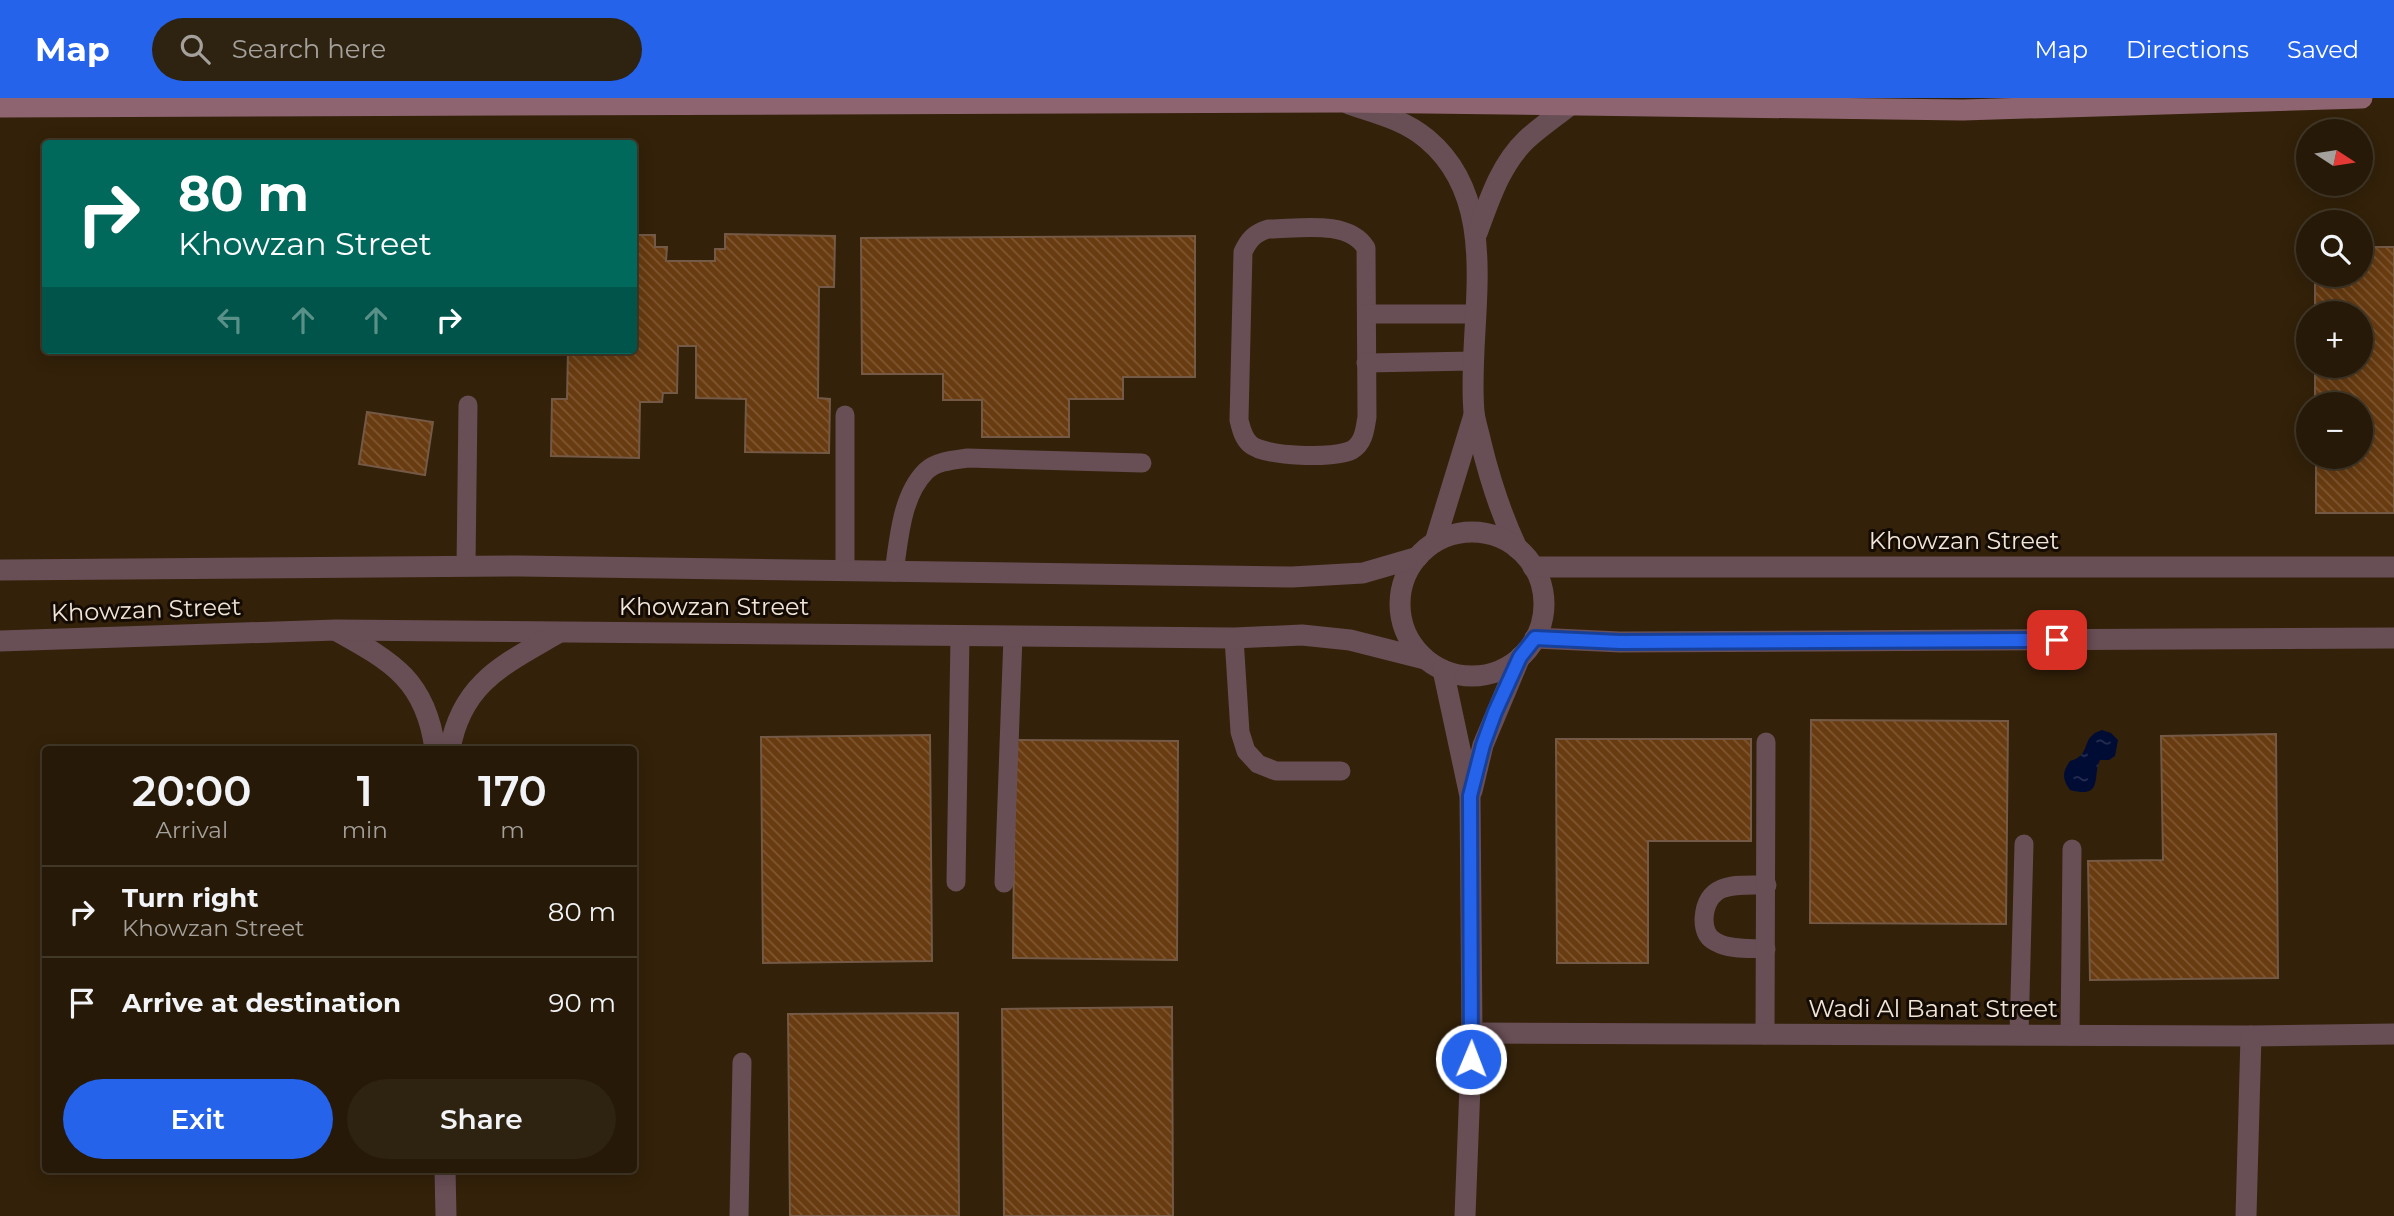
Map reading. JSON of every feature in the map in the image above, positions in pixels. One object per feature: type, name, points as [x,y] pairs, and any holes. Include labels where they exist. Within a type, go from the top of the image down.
[{"type":"street","points":[[0,107],[1344,102],[1963,110],[2362,98]]},
{"type":"street","points":[[1344,102],[1401,122],[1426,138],[1445,157],[1463,186],[1477,233],[1474,413],[1490,483],[1517,548],[1533,567],[1541,583],[1544,602],[1542,620],[1535,638],[1520,657],[1483,745],[1470,796]]},
{"type":"street","points":[[1477,233],[1494,188],[1511,158],[1526,140],[1569,106]]},
{"type":"street","points":[[1435,542],[1474,413]]},
{"type":"street","points":[[1517,548],[1498,537],[1477,532],[1455,534],[1435,542],[1418,556],[1407,572],[1400,610],[1412,645],[1434,664],[1462,676],[1483,675],[1503,669],[1520,657]]},
{"type":"street","name":"Khowzan Street","points":[[0,570],[466,566],[1292,577],[1363,573],[1418,556]]},
{"type":"street","name":"Khowzan Street","points":[[1533,567],[2394,567]]},
{"type":"street","points":[[336,630],[385,657],[409,682],[425,705],[434,746]]},
{"type":"street","name":"Khowzan Street","points":[[0,641],[336,630],[1234,638],[1301,635],[1350,640],[1434,664]]},
{"type":"street","points":[[451,746],[461,717],[478,686],[497,668],[560,632]]},
{"type":"street","points":[[1535,638],[1620,642],[2394,638]]},
{"type":"street","points":[[1434,664],[1470,796],[1472,1033],[1465,1216]]},
{"type":"street","name":"Wadi Al Banat Street","points":[[1472,1033],[2070,1036],[2394,1034]]},
{"type":"street","points":[[2246,1216],[2252,1036]]},
{"type":"street","points":[[445,1173],[446,1216]]},
{"type":"lane","points":[[1268,229],[1340,229],[1352,233],[1366,248],[1367,314],[1367,417],[1360,443],[1352,450],[1339,454],[1273,454],[1249,444],[1239,420],[1241,265],[1248,241],[1257,233],[1268,229]]},
{"type":"lane","points":[[1367,314],[1476,314]]},
{"type":"lane","points":[[1366,363],[1474,361]]},
{"type":"lane","points":[[466,566],[468,405]]},
{"type":"lane","points":[[845,415],[845,571]]},
{"type":"lane","points":[[894,572],[904,512],[915,488],[927,471],[943,461],[968,458],[1142,463]]},
{"type":"lane","points":[[956,882],[960,636]]},
{"type":"lane","points":[[1004,883],[1013,636]]},
{"type":"lane","points":[[1234,638],[1240,732],[1246,751],[1258,764],[1276,771],[1341,771]]},
{"type":"lane","points":[[1765,1035],[1766,742]]},
{"type":"lane","points":[[2019,1035],[2024,844]]},
{"type":"lane","points":[[2070,1036],[2072,849]]},
{"type":"lane","points":[[1766,949],[1718,944],[1704,928],[1705,906],[1711,895],[1718,890],[1741,885],[1767,885]]},
{"type":"lane","points":[[739,1216],[742,1062]]},
{"type":"water","points":[[2102,730],[2111,733],[2118,740],[2115,756],[2109,760],[2100,760],[2092,789],[2088,792],[2070,790],[2064,776],[2067,765],[2081,755],[2095,733]]},
{"type":"building","points":[[725,234],[835,236],[834,287],[819,287],[818,398],[830,399],[829,453],[745,452],[746,399],[696,398],[696,346],[678,346],[677,393],[663,393],[662,402],[640,402],[639,458],[551,456],[552,399],[567,399],[568,354],[637,354],[637,235],[655,235],[655,247],[667,247],[666,261],[715,261],[715,249],[725,249]]},
{"type":"building","points":[[1195,236],[1195,377],[1123,377],[1123,399],[1069,399],[1069,437],[982,437],[982,400],[943,400],[943,374],[862,374],[861,238]]},
{"type":"building","points":[[2373,247],[2394,247],[2394,513],[2316,513],[2316,469],[2373,469],[2373,392],[2315,392],[2315,378],[2373,378],[2373,301],[2315,301],[2315,287],[2373,287]]},
{"type":"building","points":[[367,412],[433,422],[425,475],[359,464]]},
{"type":"building","points":[[1811,720],[2008,721],[2006,924],[1810,923]]},
{"type":"building","points":[[2276,734],[2278,978],[2090,980],[2088,861],[2163,860],[2161,736]]},
{"type":"building","points":[[930,735],[932,961],[763,963],[761,737]]},
{"type":"building","points":[[1556,739],[1751,739],[1751,841],[1648,841],[1648,963],[1557,963]]},
{"type":"building","points":[[1015,740],[1178,741],[1177,960],[1013,958]]},
{"type":"building","points":[[1172,1007],[1173,1216],[1004,1216],[1002,1009]]},
{"type":"building","points":[[958,1013],[959,1216],[790,1216],[788,1014]]},
{"type":"route","points":[[1471,1059],[1470,796],[1495,712],[1520,657],[1535,638],[1620,642],[2057,640]]}]
